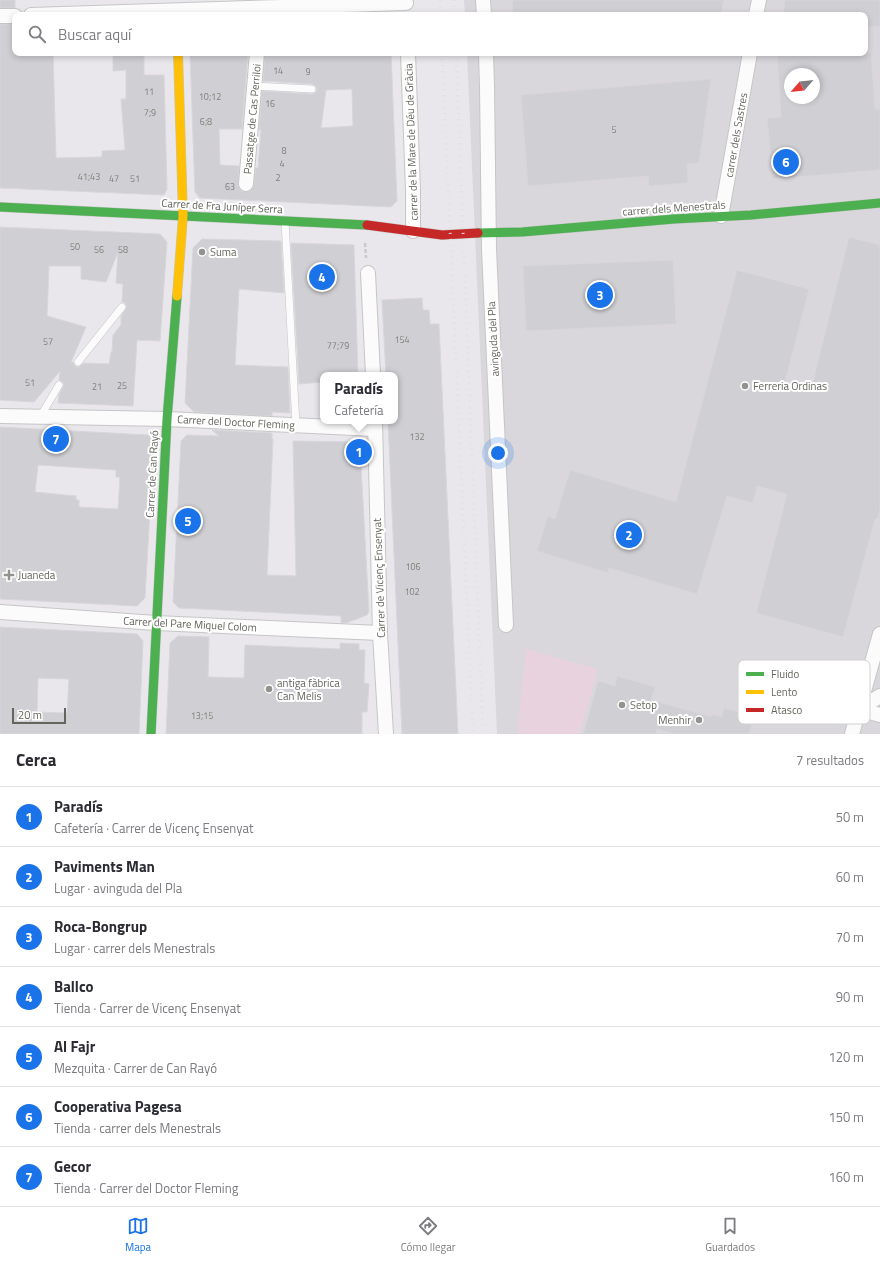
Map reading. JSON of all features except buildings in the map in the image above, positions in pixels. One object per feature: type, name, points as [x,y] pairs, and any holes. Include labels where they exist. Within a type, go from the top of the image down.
[{"type":"street","points":[[483,0],[484,12]]},
{"type":"street","points":[[757,12],[759,0]]},
{"type":"street","points":[[93,12],[176,8],[261,11],[406,6]]},
{"type":"street","points":[[0,16],[12,16]]},
{"type":"street","name":"Carrer de Can Rayó","points":[[151,734],[173,294],[183,216],[178,56]]},
{"type":"street","name":"Passatge de Cas Perriloi","points":[[246,184],[257,56]]},
{"type":"street","name":"carrer de la Mare de Déu de Gràcia","points":[[408,56],[413,231]]},
{"type":"street","name":"avinguda del Pla","points":[[486,56],[488,232],[506,625]]},
{"type":"street","name":"carrer dels Sastres","points":[[721,216],[749,56]]},
{"type":"street","name":"carrer dels Menestrals","points":[[442,235],[488,232],[522,232],[721,216],[751,215],[880,203]]},
{"type":"street","name":"Carrer de Fra Juníper Serra","points":[[0,207],[364,225],[442,235]]},
{"type":"street","points":[[368,273],[372,372]]},
{"type":"street","name":"Carrer del Doctor Fleming","points":[[0,416],[166,419],[296,425],[375,425]]},
{"type":"street","name":"Carrer de Vicenç Ensenyat","points":[[375,425],[380,633],[386,734]]},
{"type":"street","name":"Carrer del Pare Miquel Colom","points":[[0,612],[156,623],[380,633]]},
{"type":"street","points":[[870,670],[880,634]]},
{"type":"street","points":[[870,702],[880,696]]},
{"type":"street","points":[[870,712],[880,715]]},
{"type":"street","points":[[852,734],[855,724]]},
{"type":"lane","points":[[254,86],[312,89]]},
{"type":"lane","points":[[286,221],[296,425]]},
{"type":"lane","points":[[78,362],[122,307]]},
{"type":"lane","points":[[40,417],[59,385]]},
{"type":"path","points":[[364,225],[368,273]]},
{"type":"shaded area","points":[[464,0],[880,0],[880,734],[497,734],[467,56],[868,56],[868,12],[465,12]]},
{"type":"shaded area","points":[[526,649],[598,669],[580,734],[517,734]]},
{"type":"railway","points":[[440,0],[441,12]]},
{"type":"railway","points":[[454,0],[454,12]]},
{"type":"railway","points":[[442,56],[473,734]]},
{"type":"railway","points":[[456,56],[483,734]]},
{"type":"traffic: fast","points":[[478,233],[522,232],[674,219],[751,215],[880,203]]},
{"type":"traffic: fast","points":[[0,207],[367,225]]},
{"type":"traffic: fast","points":[[151,734],[167,419],[177,296]]},
{"type":"traffic: slow","points":[[177,296],[183,216],[178,56]]},
{"type":"traffic: jam","points":[[367,225],[442,235],[478,233]]},
{"type":"place","name":"Cooperativa Pagesa","points":[[786,162]]},
{"type":"place","name":"Suma","points":[[202,252]]},
{"type":"place","name":"Ballco","points":[[322,277]]},
{"type":"place","name":"Roca-Bongrup","points":[[600,295]]},
{"type":"place","name":"Ferreria Ordinas","points":[[745,386]]},
{"type":"place","name":"Gecor","points":[[56,439]]},
{"type":"place","name":"Paradís","points":[[359,452]]},
{"type":"place","name":"Al Fajr","points":[[188,521]]},
{"type":"place","name":"Paviments Man","points":[[629,535]]},
{"type":"place","name":"Juaneda","points":[[9,575]]},
{"type":"place","name":"antiga fàbrica Can Melis","points":[[269,689]]},
{"type":"place","name":"Setop","points":[[622,705]]},
{"type":"place","name":"Menhir","points":[[699,720]]}]
